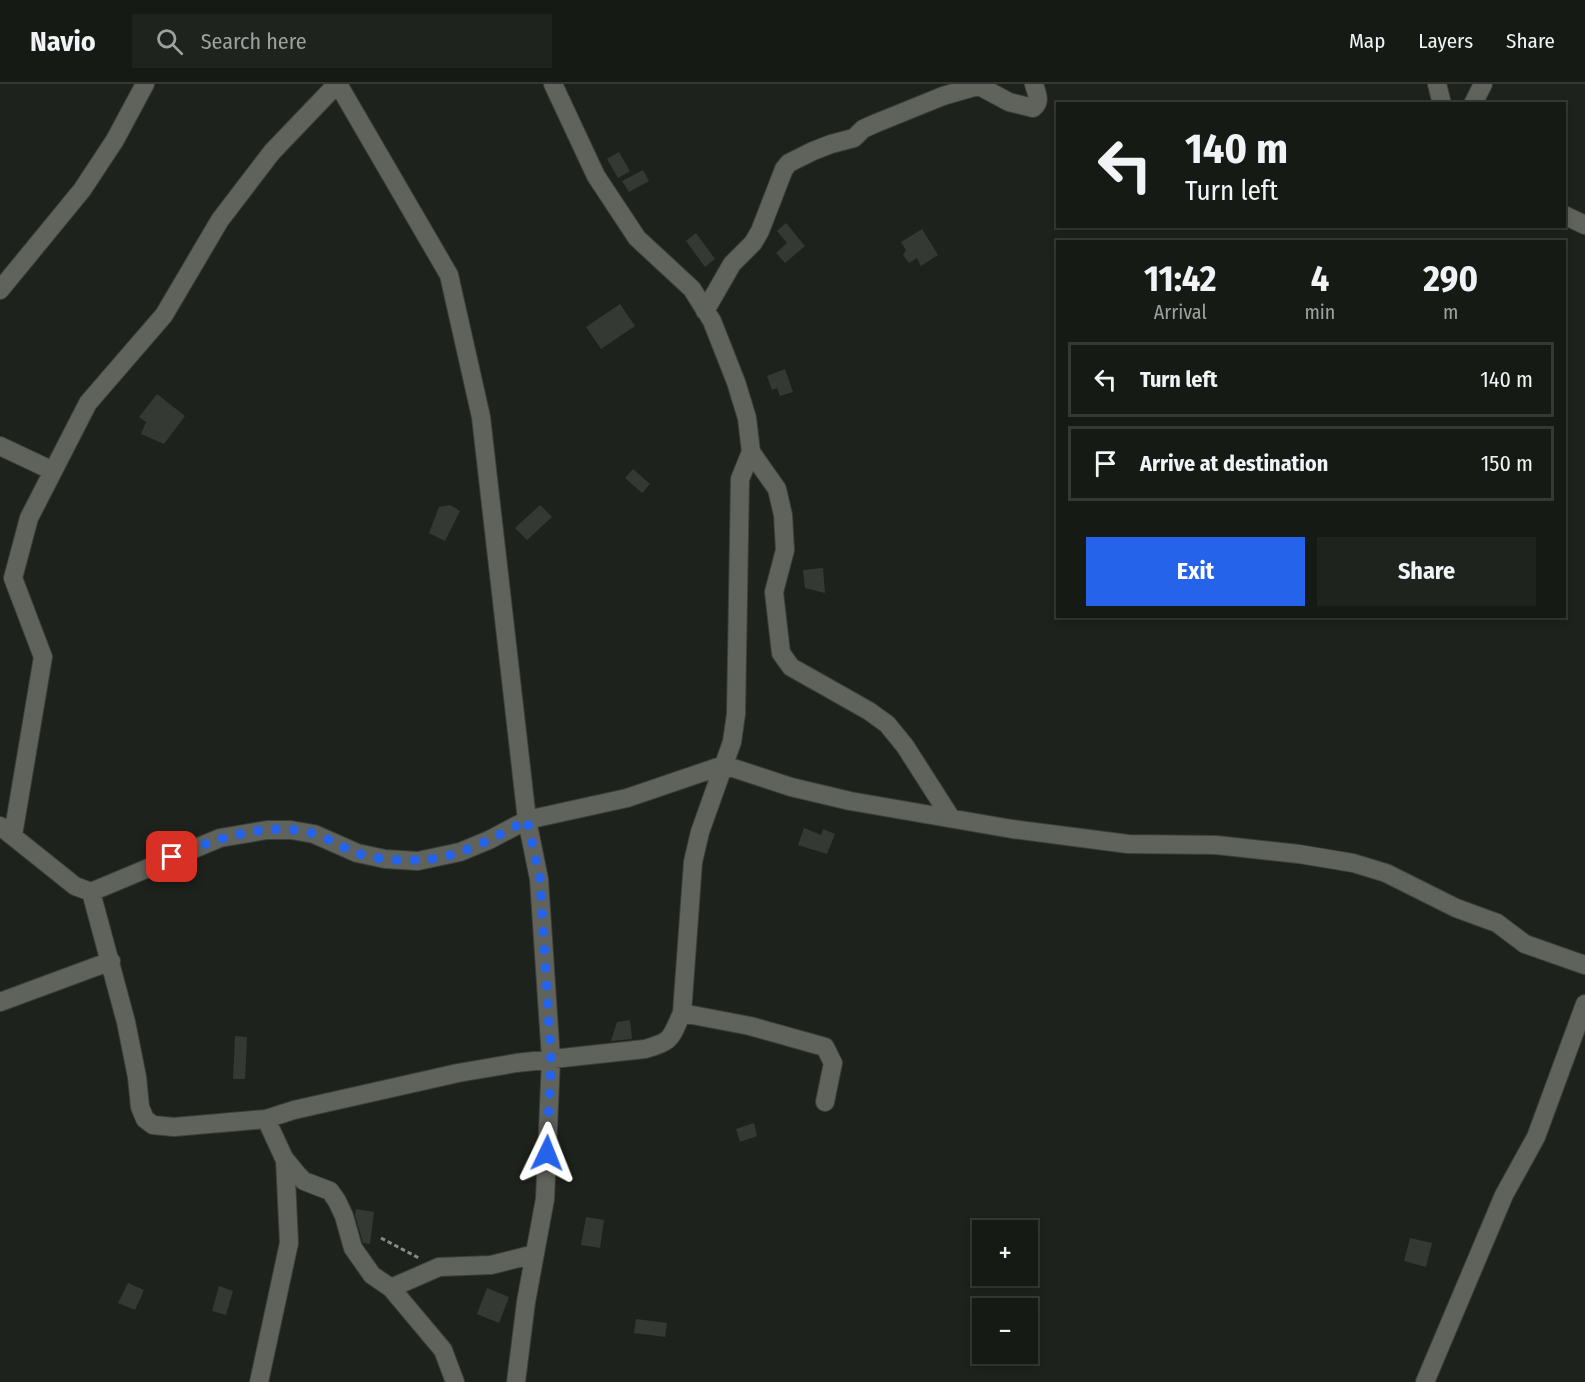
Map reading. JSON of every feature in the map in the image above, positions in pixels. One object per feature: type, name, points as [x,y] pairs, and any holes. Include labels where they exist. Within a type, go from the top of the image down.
[{"type":"street","points":[[0,290],[82,190],[115,140],[146,84]]},
{"type":"street","points":[[516,1382],[526,1302],[545,1199],[551,1059],[540,879],[527,820],[481,417],[449,275],[337,84],[272,152],[220,220],[164,315],[88,403],[30,518],[14,578],[43,657],[7,831],[75,886],[91,892],[220,838],[245,833],[291,830],[314,834],[357,853],[418,861],[460,852],[527,820],[627,798],[724,765],[791,787],[828,796],[1012,829],[1128,844],[1216,845],[1299,854],[1353,863],[1386,873],[1456,908],[1497,923],[1526,944],[1585,965]]},
{"type":"street","points":[[552,84],[596,176],[637,238],[692,289],[712,321],[736,382],[747,418],[751,452],[777,489],[783,514],[785,550],[774,592],[781,654],[791,667],[869,711],[887,724],[905,746],[951,818]]},
{"type":"street","points":[[705,311],[732,264],[757,237],[784,169],[789,163],[831,144],[854,138],[863,129],[874,124],[943,96],[974,87],[981,87],[1009,102],[1033,108],[1038,98],[1034,84]]},
{"type":"street","points":[[1437,84],[1442,102]]},
{"type":"street","points":[[1474,102],[1484,84]]},
{"type":"street","points":[[1566,216],[1585,225]]},
{"type":"street","points":[[0,446],[53,471]]},
{"type":"street","points":[[91,892],[126,1022],[137,1077],[139,1100],[145,1119],[153,1125],[174,1127],[267,1119],[294,1110],[458,1073],[516,1063],[645,1049],[665,1043],[672,1036],[682,1013],[693,862],[700,832],[732,742],[735,714],[740,479],[751,452]]},
{"type":"street","points":[[0,1002],[111,961]]},
{"type":"street","points":[[1425,1382],[1504,1195],[1536,1137],[1585,1004]]},
{"type":"street","points":[[682,1013],[750,1026],[825,1047],[833,1063],[825,1102]]},
{"type":"street","points":[[267,1119],[285,1158],[304,1181],[330,1191],[344,1216],[353,1248],[372,1275],[391,1288],[442,1350],[455,1382]]},
{"type":"street","points":[[259,1382],[289,1243],[285,1158]]},
{"type":"street","points":[[391,1288],[439,1267],[491,1265],[535,1254]]},
{"type":"path","points":[[381,1238],[439,1267]]},
{"type":"building","points":[[619,152],[630,171],[618,178],[607,159]]},
{"type":"building","points":[[643,170],[649,181],[629,192],[622,181]]},
{"type":"building","points":[[786,223],[805,246],[785,263],[776,253],[787,243],[777,231]]},
{"type":"building","points":[[922,229],[938,255],[921,266],[917,258],[909,263],[903,255],[906,250],[901,242]]},
{"type":"building","points":[[696,233],[715,259],[705,267],[686,241]]},
{"type":"building","points":[[620,304],[635,326],[601,349],[586,327]]},
{"type":"building","points":[[785,369],[793,392],[780,396],[777,388],[772,390],[767,376]]},
{"type":"building","points":[[157,394],[185,416],[164,444],[141,434],[146,422],[139,417]]},
{"type":"building","points":[[633,469],[650,484],[642,493],[625,478]]},
{"type":"building","points":[[450,505],[460,511],[445,541],[429,533],[439,507]]},
{"type":"building","points":[[540,505],[552,517],[527,540],[515,528]]},
{"type":"building","points":[[823,568],[825,593],[805,588],[803,570]]},
{"type":"building","points":[[804,828],[821,835],[823,829],[835,834],[827,854],[798,845]]},
{"type":"building","points":[[630,1020],[632,1039],[611,1041],[617,1022]]},
{"type":"building","points":[[235,1036],[247,1037],[245,1079],[233,1079]]},
{"type":"building","points":[[754,1123],[757,1136],[740,1142],[736,1129]]},
{"type":"building","points":[[356,1209],[374,1212],[370,1244],[363,1243],[355,1215]]},
{"type":"building","points":[[586,1217],[604,1220],[600,1248],[581,1245]]},
{"type":"building","points":[[1410,1238],[1432,1243],[1426,1267],[1404,1261]]},
{"type":"building","points":[[128,1283],[144,1290],[135,1310],[118,1303]]},
{"type":"building","points":[[219,1286],[233,1291],[226,1315],[212,1311]]},
{"type":"building","points":[[487,1288],[509,1297],[499,1323],[477,1314]]},
{"type":"building","points":[[636,1319],[667,1323],[665,1337],[634,1333]]},
{"type":"route","points":[[172,857],[220,838],[267,830],[291,830],[314,834],[357,853],[418,861],[460,852],[527,820],[540,879],[551,1059],[547,1153]]}]
